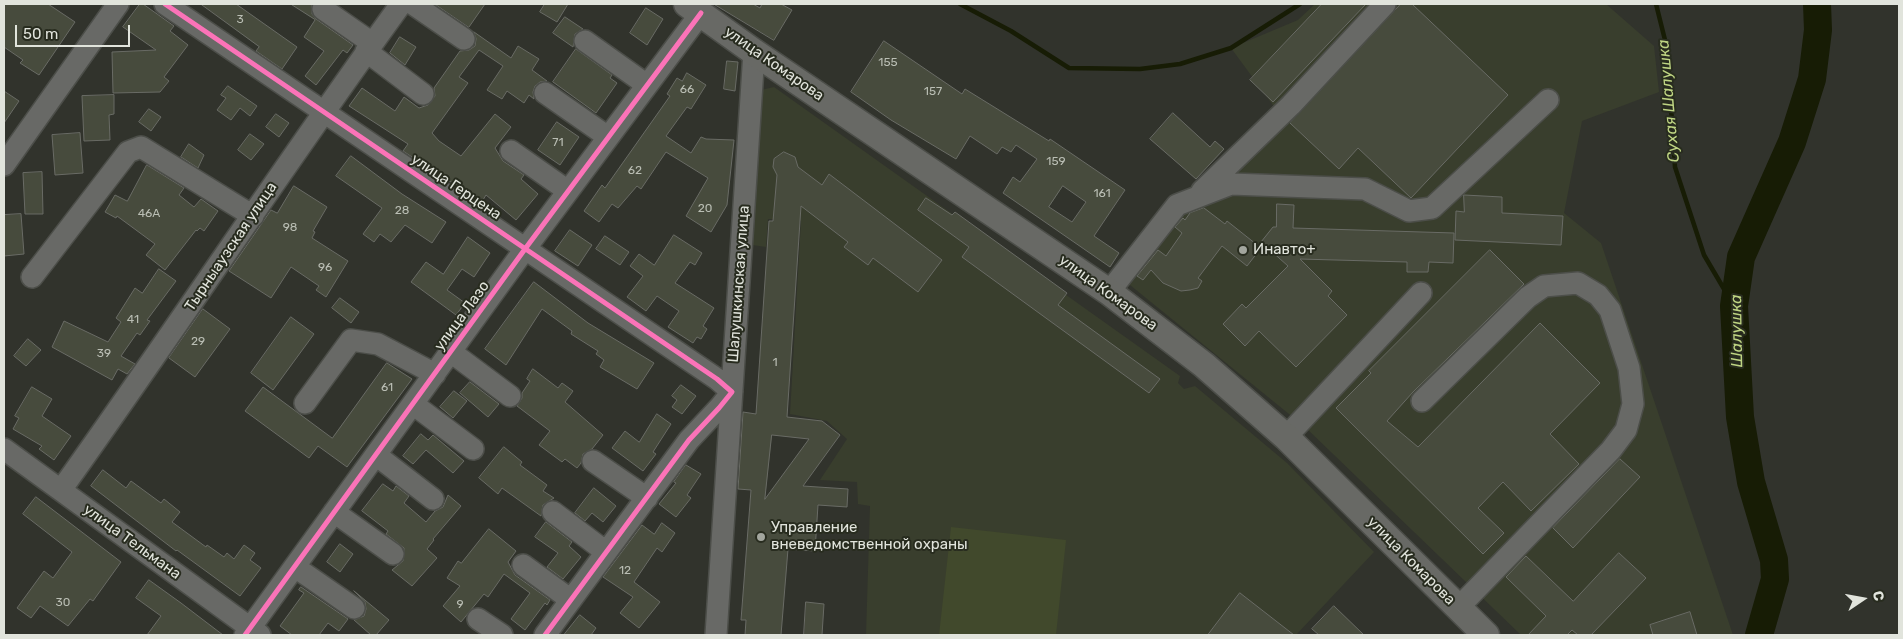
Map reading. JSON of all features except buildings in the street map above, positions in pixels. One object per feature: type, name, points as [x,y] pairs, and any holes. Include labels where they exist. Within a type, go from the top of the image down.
[{"type":"main road","name":"улица Комарова","points":[[694,8],[754,52],[1109,292],[1204,365],[1286,437],[1486,635]]},
{"type":"street","points":[[4,165],[118,4]]},
{"type":"street","name":"улица Герцена","points":[[165,4],[717,379],[732,392]]},
{"type":"street","name":"Тырныаузская улица","points":[[61,490],[160,351],[369,47],[401,4]]},
{"type":"street","points":[[413,4],[464,39]]},
{"type":"street","points":[[1198,195],[1291,105],[1385,4]]},
{"type":"street","name":"улица Лазо","points":[[252,633],[334,512],[525,248],[647,85],[694,8]]},
{"type":"street","points":[[323,9],[423,94]]},
{"type":"street","points":[[585,42],[647,85]]},
{"type":"street","name":"Шалушкинская улица","points":[[716,635],[754,52]]},
{"type":"street","points":[[545,93],[608,137]]},
{"type":"street","points":[[1109,292],[1177,205],[1198,195],[1231,184],[1365,189],[1409,212],[1432,208],[1548,100]]},
{"type":"street","points":[[32,277],[128,152],[141,146],[253,216]]},
{"type":"street","points":[[511,151],[568,191]]},
{"type":"street","points":[[1422,401],[1528,297],[1544,286],[1578,283],[1598,294],[1610,310],[1628,368],[1633,404],[1626,430],[1611,450],[1458,608]]},
{"type":"street","points":[[1286,437],[1421,293]]},
{"type":"street","points":[[305,403],[351,340],[378,344],[435,374]]},
{"type":"street","points":[[451,352],[510,396]]},
{"type":"street","points":[[546,635],[689,440],[732,392]]},
{"type":"street","points":[[413,404],[473,450]]},
{"type":"street","name":"улица Тельмана","points":[[4,448],[252,633]]},
{"type":"street","points":[[376,455],[433,499]]},
{"type":"street","points":[[593,461],[646,498]]},
{"type":"street","points":[[334,512],[393,554]]},
{"type":"street","points":[[553,512],[606,552]]},
{"type":"street","points":[[523,565],[572,600]]},
{"type":"street","points":[[295,567],[354,608]]},
{"type":"street","points":[[478,619],[502,635]]},
{"type":"shaded area","points":[[1315,4],[1606,4],[1654,46],[1659,92],[1582,121],[1564,213],[1601,243],[1733,635],[1521,635],[1305,427],[1125,281],[1149,243],[1278,112],[1231,48],[1298,20]]},
{"type":"shaded area","points":[[774,87],[1180,376],[1178,383],[1184,389],[1195,386],[1287,463],[1374,552],[1296,635],[866,635],[870,506],[858,504],[857,482],[820,480],[847,439],[827,421],[790,414],[801,221],[768,219],[766,247],[752,245],[756,196],[750,194],[761,90]]},
{"type":"shaded area","points":[[951,527],[1066,540],[1056,635],[939,635]]},
{"type":"waterway","name":"Сухая Шалушка","points":[[960,4],[1011,31],[1069,68],[1140,69],[1180,64],[1231,48],[1300,4]]},
{"type":"waterway","name":"Сухая Шалушка","points":[[1656,4],[1667,48],[1675,167],[1704,255],[1734,306]]},
{"type":"waterway","name":"Шалушка","points":[[1759,635],[1775,579],[1774,560],[1751,482],[1740,417],[1734,306],[1741,257],[1792,142],[1812,79],[1818,30],[1817,4]]},
{"type":"cycle path","points":[[165,4],[717,379],[732,392],[689,440],[545,635]]},
{"type":"cycle path","points":[[245,635],[525,249],[701,13]]},
{"type":"place","name":"Инавто+","points":[[1243,250]]},
{"type":"place","name":"Управление вневедомственной охраны","points":[[761,537]]}]
